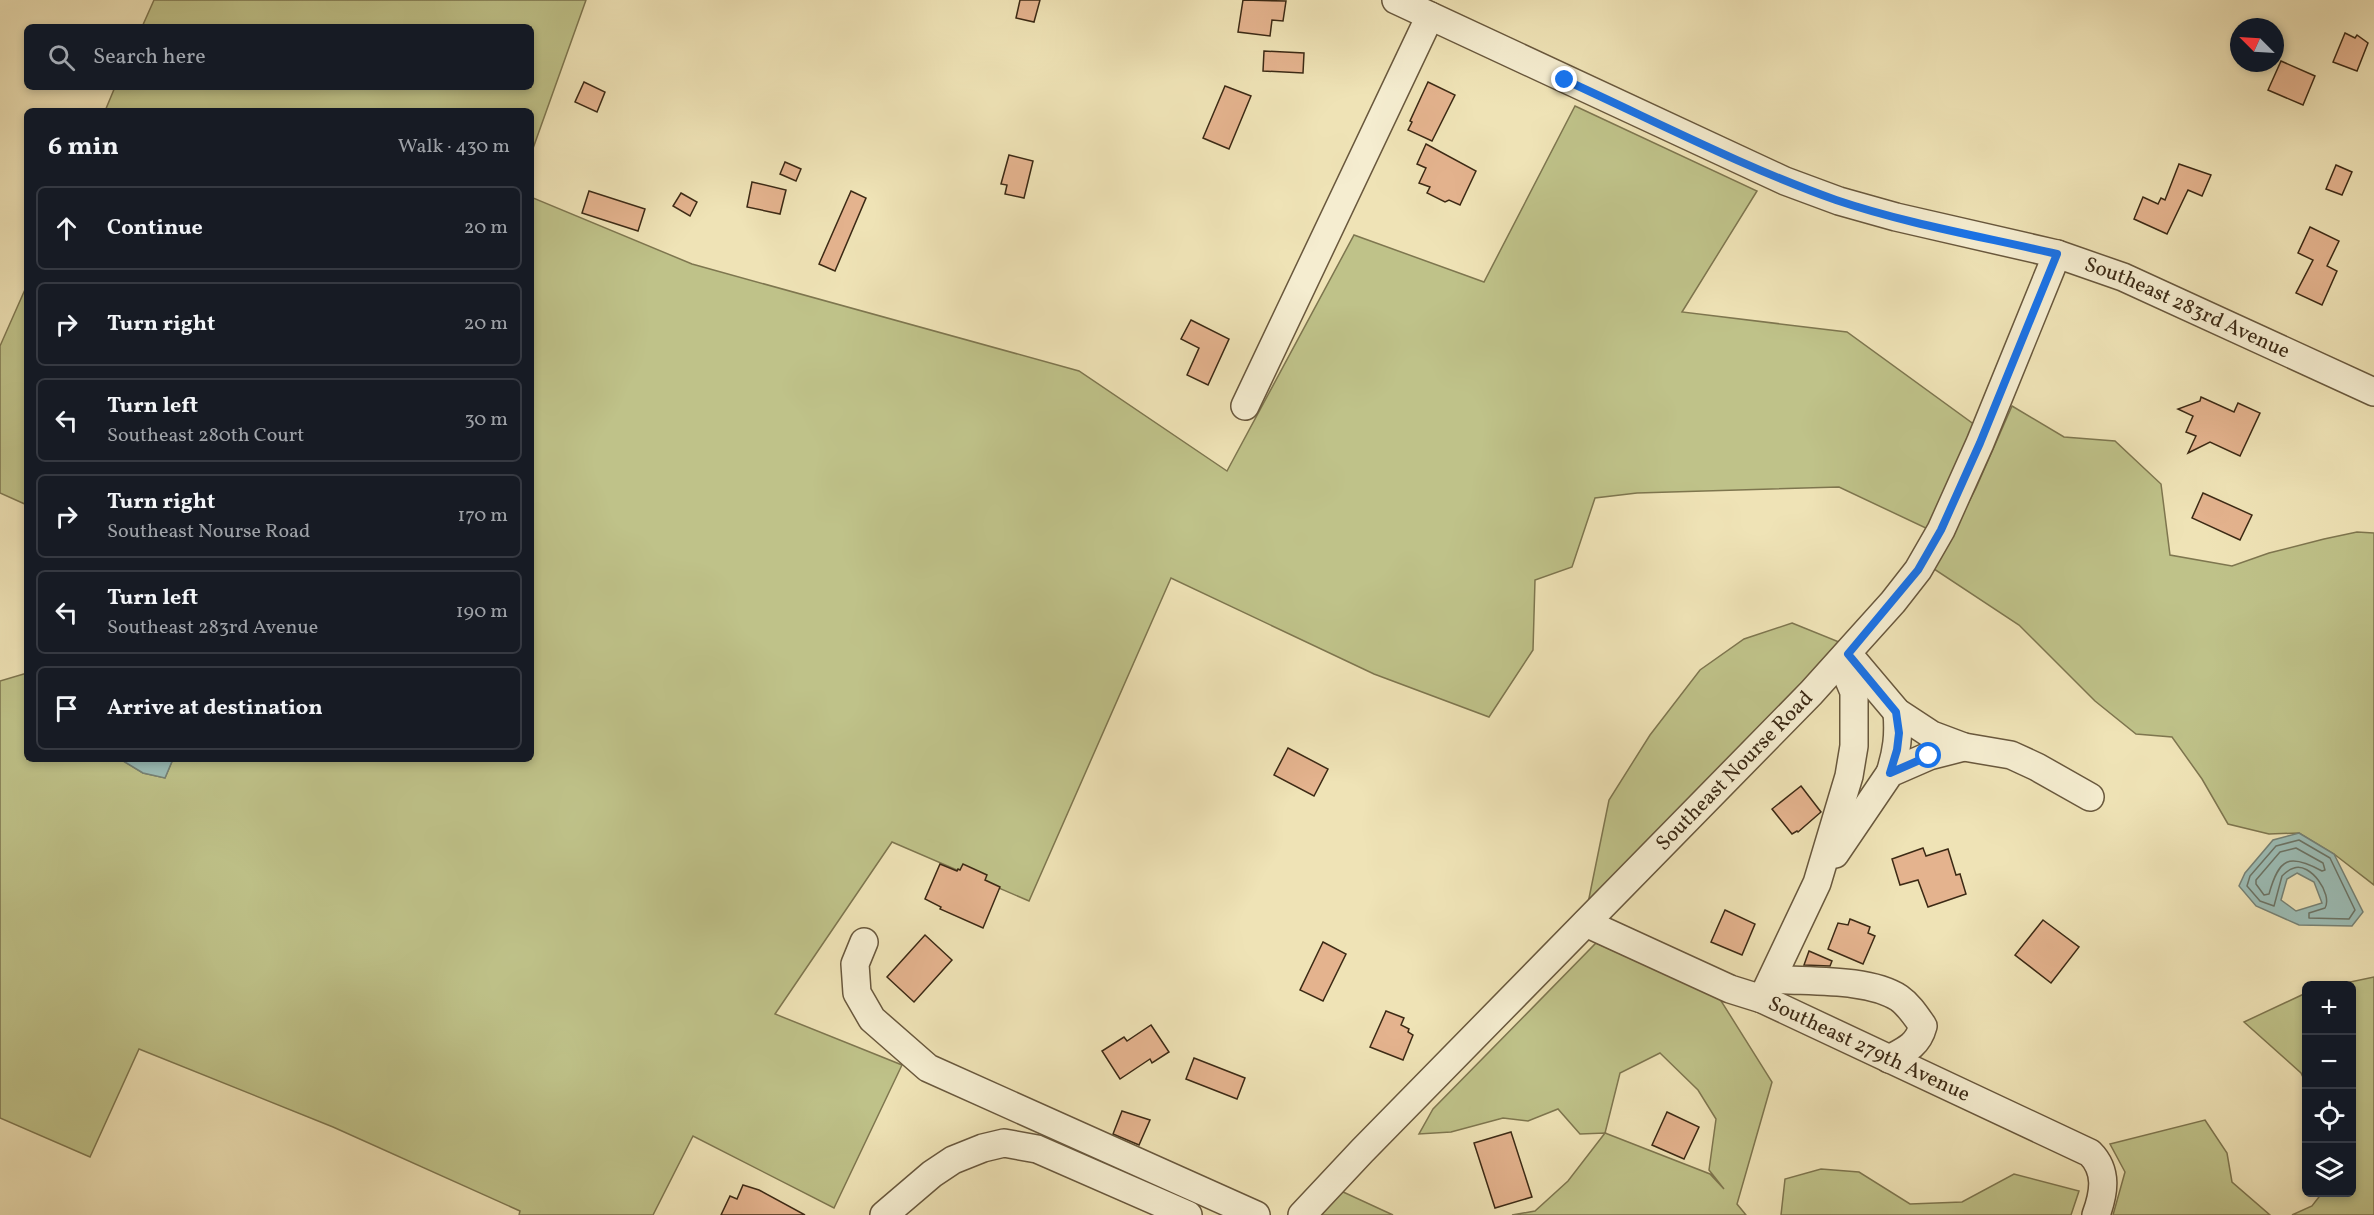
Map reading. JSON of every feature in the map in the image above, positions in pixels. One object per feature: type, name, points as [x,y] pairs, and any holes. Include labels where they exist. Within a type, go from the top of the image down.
[{"type":"street","name":"Southeast 283rd Avenue","points":[[1395,0],[1785,181],[1839,201],[1896,217],[2057,254],[2142,285],[2374,392]]},
{"type":"street","points":[[1245,406],[1430,16]]},
{"type":"street","name":"Southeast Nourse Road","points":[[1302,1215],[1362,1150],[1844,657],[1918,570],[1941,530],[1980,443],[2057,254]]},
{"type":"street","points":[[1844,657],[1896,712],[1932,735],[1964,747],[2011,755],[2090,796]]},
{"type":"street","points":[[1817,883],[1849,776],[1854,746],[1854,692],[1844,657]]},
{"type":"street","points":[[1889,1059],[1913,1046],[1920,1037],[1923,1026],[1900,999],[1881,989],[1767,989],[1817,883],[1867,804],[1890,773],[1899,733],[1896,712]]},
{"type":"street","points":[[1890,773],[1929,756],[1964,747]]},
{"type":"street","name":"Southeast 279th Avenue","points":[[1586,923],[1730,989],[1767,989],[1889,1059],[2090,1153],[2099,1162],[2103,1177],[2103,1195],[2096,1215]]},
{"type":"street","points":[[864,942],[855,964],[857,993],[872,1019],[928,1068],[1256,1215]]},
{"type":"street","points":[[884,1215],[932,1174],[953,1160],[983,1148],[1004,1143],[1037,1149],[1188,1215]]},
{"type":"green space","points":[[154,0],[586,0],[534,146],[534,108],[106,108],[114,90],[534,90],[534,24],[143,24]]},
{"type":"green space","points":[[1575,106],[1757,191],[1682,312],[1847,332],[1979,428],[1930,530],[1839,487],[1637,493],[1595,498],[1572,567],[1535,580],[1533,650],[1489,717],[1374,674],[1171,578],[1029,901],[892,842],[775,1014],[902,1065],[834,1208],[693,1136],[653,1215],[519,1215],[520,1211],[333,1127],[139,1049],[90,1157],[0,1118],[0,681],[24,674],[24,762],[125,762],[143,773],[165,778],[172,762],[534,762],[534,198],[692,264],[1079,371],[1227,471],[1354,235],[1484,282]]},
{"type":"green space","points":[[24,292],[24,504],[0,493],[0,346]]},
{"type":"green space","points":[[2012,406],[2064,437],[2115,441],[2161,484],[2170,555],[2232,566],[2269,553],[2324,539],[2357,532],[2374,533],[2374,885],[2334,854],[2299,833],[2269,834],[2228,824],[2202,779],[2172,737],[2136,734],[2095,701],[2019,625],[1934,569],[1976,488]]},
{"type":"green space","points":[[1792,623],[1844,644],[1587,908],[1609,800],[1650,735],[1700,670],[1744,639]]},
{"type":"green space","points":[[1596,943],[1718,996],[1772,1082],[1737,1204],[1746,1215],[1512,1215],[1535,1211],[1568,1181],[1605,1133],[1580,1134],[1558,1109],[1528,1121],[1503,1118],[1451,1132],[1419,1134],[1433,1109]],"holes":[[[1660,1053],[1698,1090],[1716,1119],[1709,1170],[1724,1189],[1710,1174],[1605,1133],[1620,1073]]]},
{"type":"green space","points":[[2374,977],[2374,1215],[2292,1215],[2312,1206],[2319,1197],[2356,1197],[2355,981]]},
{"type":"green space","points":[[2302,995],[2302,1075],[2301,1073],[2244,1022]]},
{"type":"green space","points":[[2205,1120],[2227,1153],[2232,1182],[2270,1215],[2113,1215],[2125,1172],[2110,1144]]},
{"type":"green space","points":[[1821,1169],[1859,1172],[1910,1204],[1962,1202],[2014,1174],[2079,1191],[2071,1215],[1781,1215],[1785,1179]]},
{"type":"green space","points":[[1341,1191],[1393,1215],[1320,1215]]},
{"type":"water","points":[[125,762],[172,762],[165,778],[143,773]]},
{"type":"water","points":[[2299,833],[2334,854],[2363,912],[2352,926],[2299,925],[2256,906],[2239,886],[2245,873],[2273,840]],"holes":[[[2297,873],[2314,882],[2322,903],[2296,911],[2281,900],[2287,879]]]},
{"type":"building","points":[[1020,0],[1040,0],[1034,22],[1016,18]]},
{"type":"building","points":[[1243,0],[1286,1],[1283,21],[1272,20],[1270,36],[1238,32]]},
{"type":"building","points":[[2345,33],[2355,38],[2357,35],[2368,43],[2357,71],[2333,62]]},
{"type":"building","points":[[1264,51],[1304,53],[1303,73],[1263,71]]},
{"type":"building","points":[[2284,62],[2315,76],[2303,105],[2268,90],[2276,72],[2284,72]]},
{"type":"building","points":[[584,82],[605,92],[597,112],[575,102]]},
{"type":"building","points":[[1428,82],[1455,95],[1432,141],[1408,130]]},
{"type":"building","points":[[1225,86],[1251,96],[1229,149],[1203,138]]},
{"type":"building","points":[[1426,144],[1476,171],[1460,205],[1449,200],[1445,202],[1427,193],[1430,187],[1419,183],[1426,168],[1417,164]]},
{"type":"building","points":[[1009,155],[1033,161],[1024,198],[1005,194],[1007,185],[1001,184]]},
{"type":"building","points":[[785,162],[801,169],[796,181],[780,174]]},
{"type":"building","points":[[2179,164],[2211,175],[2202,196],[2188,190],[2167,234],[2134,219],[2143,197],[2158,204],[2161,198],[2165,200]]},
{"type":"building","points":[[2336,165],[2352,172],[2342,195],[2326,189]]},
{"type":"building","points":[[752,182],[786,190],[780,214],[747,207]]},
{"type":"building","points":[[589,191],[645,209],[638,231],[582,213]]},
{"type":"building","points":[[851,191],[866,198],[835,271],[819,264]]},
{"type":"building","points":[[681,193],[697,202],[690,216],[673,206]]},
{"type":"building","points":[[2310,227],[2339,241],[2327,266],[2337,271],[2322,305],[2296,293],[2313,260],[2298,253]]},
{"type":"building","points":[[1191,320],[1229,339],[1208,385],[1187,375],[1199,348],[1181,339]]},
{"type":"building","points":[[2201,397],[2234,412],[2238,403],[2260,413],[2240,456],[2210,442],[2188,453],[2196,436],[2186,432],[2193,416],[2178,409],[2200,401]]},
{"type":"building","points":[[2203,493],[2252,515],[2240,540],[2192,518]]},
{"type":"building","points":[[1288,748],[1328,769],[1314,796],[1274,775]]},
{"type":"building","points":[[1801,786],[1821,812],[1798,832],[1792,834],[1772,809]]},
{"type":"building","points":[[1923,848],[1926,856],[1948,849],[1956,875],[1960,874],[1966,894],[1928,907],[1918,880],[1900,885],[1892,859]]},
{"type":"building","points":[[940,864],[957,871],[963,864],[987,875],[985,880],[1000,887],[983,928],[940,909],[941,907],[925,899]]},
{"type":"building","points":[[1725,910],[1755,924],[1742,955],[1711,942]]},
{"type":"building","points":[[1850,919],[1870,927],[1868,933],[1875,936],[1863,964],[1828,949],[1838,923],[1848,925]]},
{"type":"building","points":[[2043,920],[2079,947],[2051,983],[2015,955]]},
{"type":"building","points":[[925,935],[952,960],[914,1002],[887,977]]},
{"type":"building","points":[[1323,942],[1346,954],[1323,1001],[1300,990]]},
{"type":"building","points":[[1809,951],[1832,961],[1830,966],[1804,965]]},
{"type":"building","points":[[1386,1011],[1404,1018],[1401,1025],[1409,1029],[1408,1032],[1413,1035],[1403,1060],[1370,1047]]},
{"type":"building","points":[[1151,1025],[1169,1052],[1152,1063],[1150,1059],[1120,1079],[1102,1051],[1124,1037],[1127,1041]]},
{"type":"building","points":[[1194,1058],[1245,1078],[1237,1099],[1186,1079]]},
{"type":"building","points":[[1122,1111],[1150,1120],[1139,1145],[1113,1134]]},
{"type":"building","points":[[1667,1112],[1699,1127],[1684,1159],[1652,1145]]},
{"type":"building","points":[[1511,1132],[1532,1197],[1495,1208],[1474,1143]]},
{"type":"building","points":[[743,1185],[759,1190],[805,1215],[721,1215],[730,1196],[737,1199]]},
{"type":"route","points":[[1565,80],[1785,181],[1839,201],[1896,217],[2057,254],[1980,443],[1941,530],[1918,570],[1848,654],[1896,712],[1899,733],[1890,773],[1929,756]]}]
